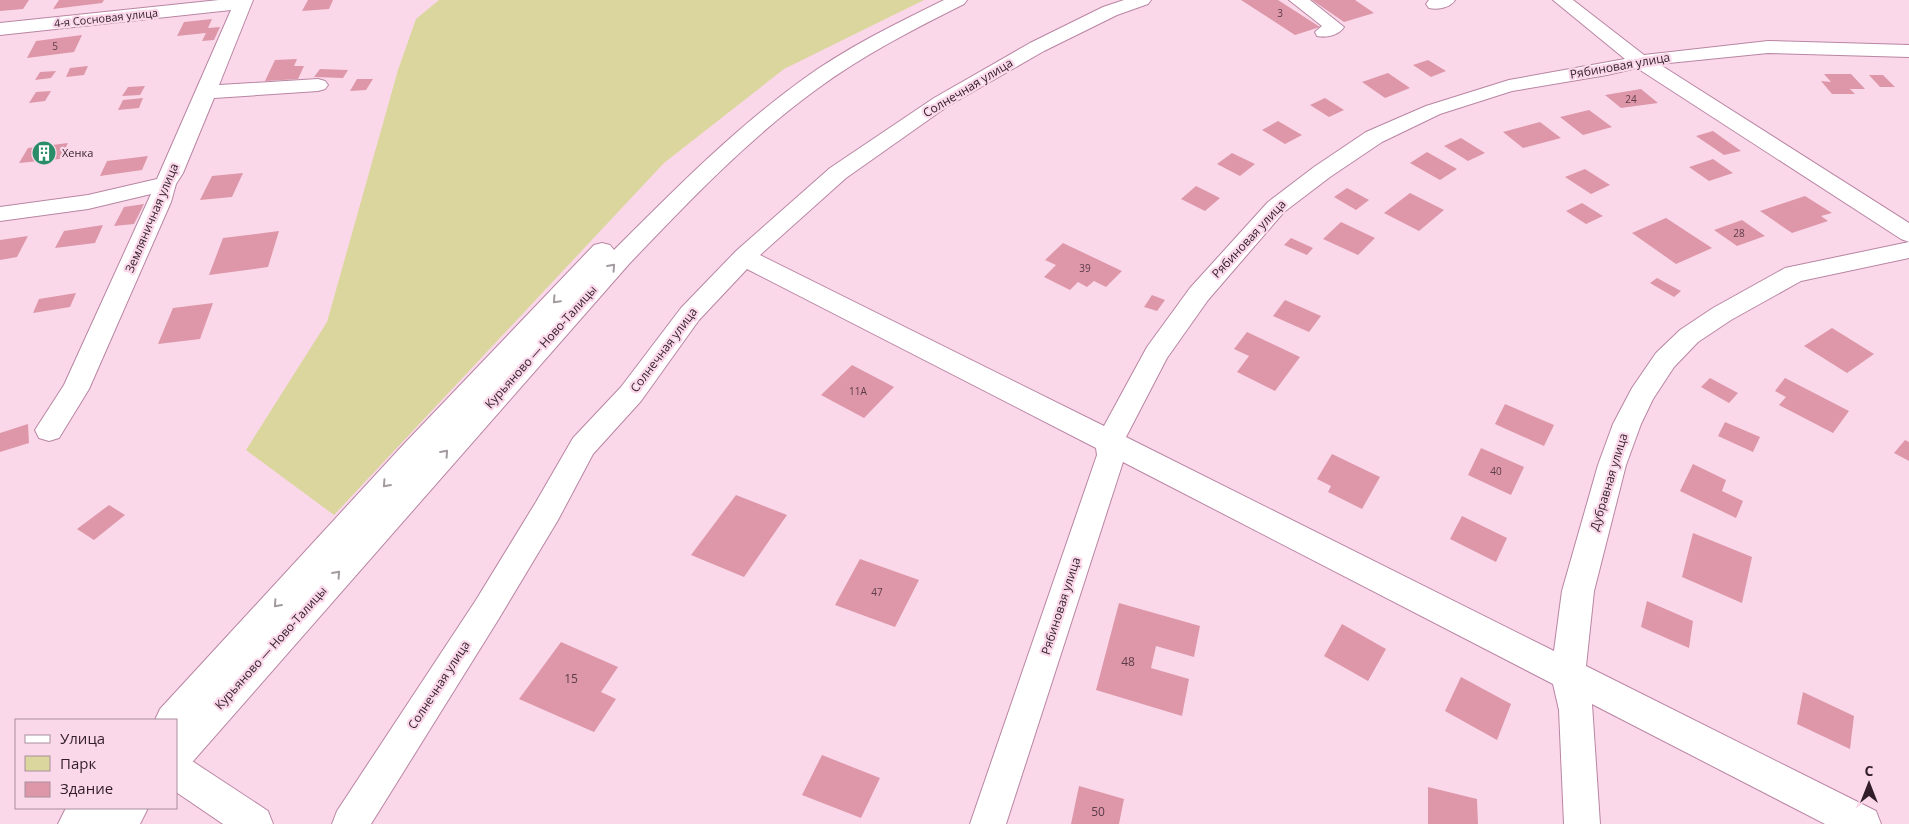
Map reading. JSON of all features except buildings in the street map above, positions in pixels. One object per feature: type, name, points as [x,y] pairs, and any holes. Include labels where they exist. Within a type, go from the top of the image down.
[{"type":"street","name":"Курьяново — Ново-Талицы","points":[[173,719],[414,453],[600,253],[710,147],[798,77],[862,37],[934,0]]},
{"type":"street","name":"Курьяново — Ново-Талицы","points":[[178,753],[607,273],[677,199],[731,149],[811,84],[874,44],[958,0]]},
{"type":"street","name":"Солнечная улица","points":[[350,824],[492,602],[547,511],[583,446],[631,394],[690,314],[744,257],[838,173],[941,102],[1037,47],[1110,11],[1142,0]]},
{"type":"street","points":[[1298,0],[1335,27],[1324,32]]},
{"type":"street","points":[[1562,0],[1640,61],[1909,234]]},
{"type":"street","name":"4-я Сосновая улица","points":[[0,29],[243,2]]},
{"type":"street","name":"Земляничная улица","points":[[49,430],[76,389],[160,202],[165,184],[172,173],[243,2]]},
{"type":"street","name":"Рябиновая улица","points":[[988,824],[1111,455],[1109,441],[1121,422],[1156,354],[1198,294],[1276,207],[1322,172],[1374,137],[1433,110],[1509,86],[1607,69],[1640,61],[1709,52],[1768,47],[1909,51]]},
{"type":"street","points":[[206,92],[318,85]]},
{"type":"street","points":[[0,214],[88,202],[165,184]]},
{"type":"street","name":"Дубравная улица","points":[[1582,824],[1576,710],[1568,675],[1578,591],[1612,465],[1627,424],[1642,395],[1665,360],[1689,336],[1722,314],[1794,274],[1909,250]]},
{"type":"street","points":[[744,257],[1863,824]]},
{"type":"street","points":[[178,772],[255,824]]},
{"type":"street","points":[[76,824],[90,809]]},
{"type":"street","points":[[115,824],[129,809]]},
{"type":"green space","points":[[439,0],[924,0],[784,69],[664,163],[334,515],[246,450],[327,322],[398,70],[416,19]]},
{"type":"place","name":"Хенка","points":[[44,153]]}]
